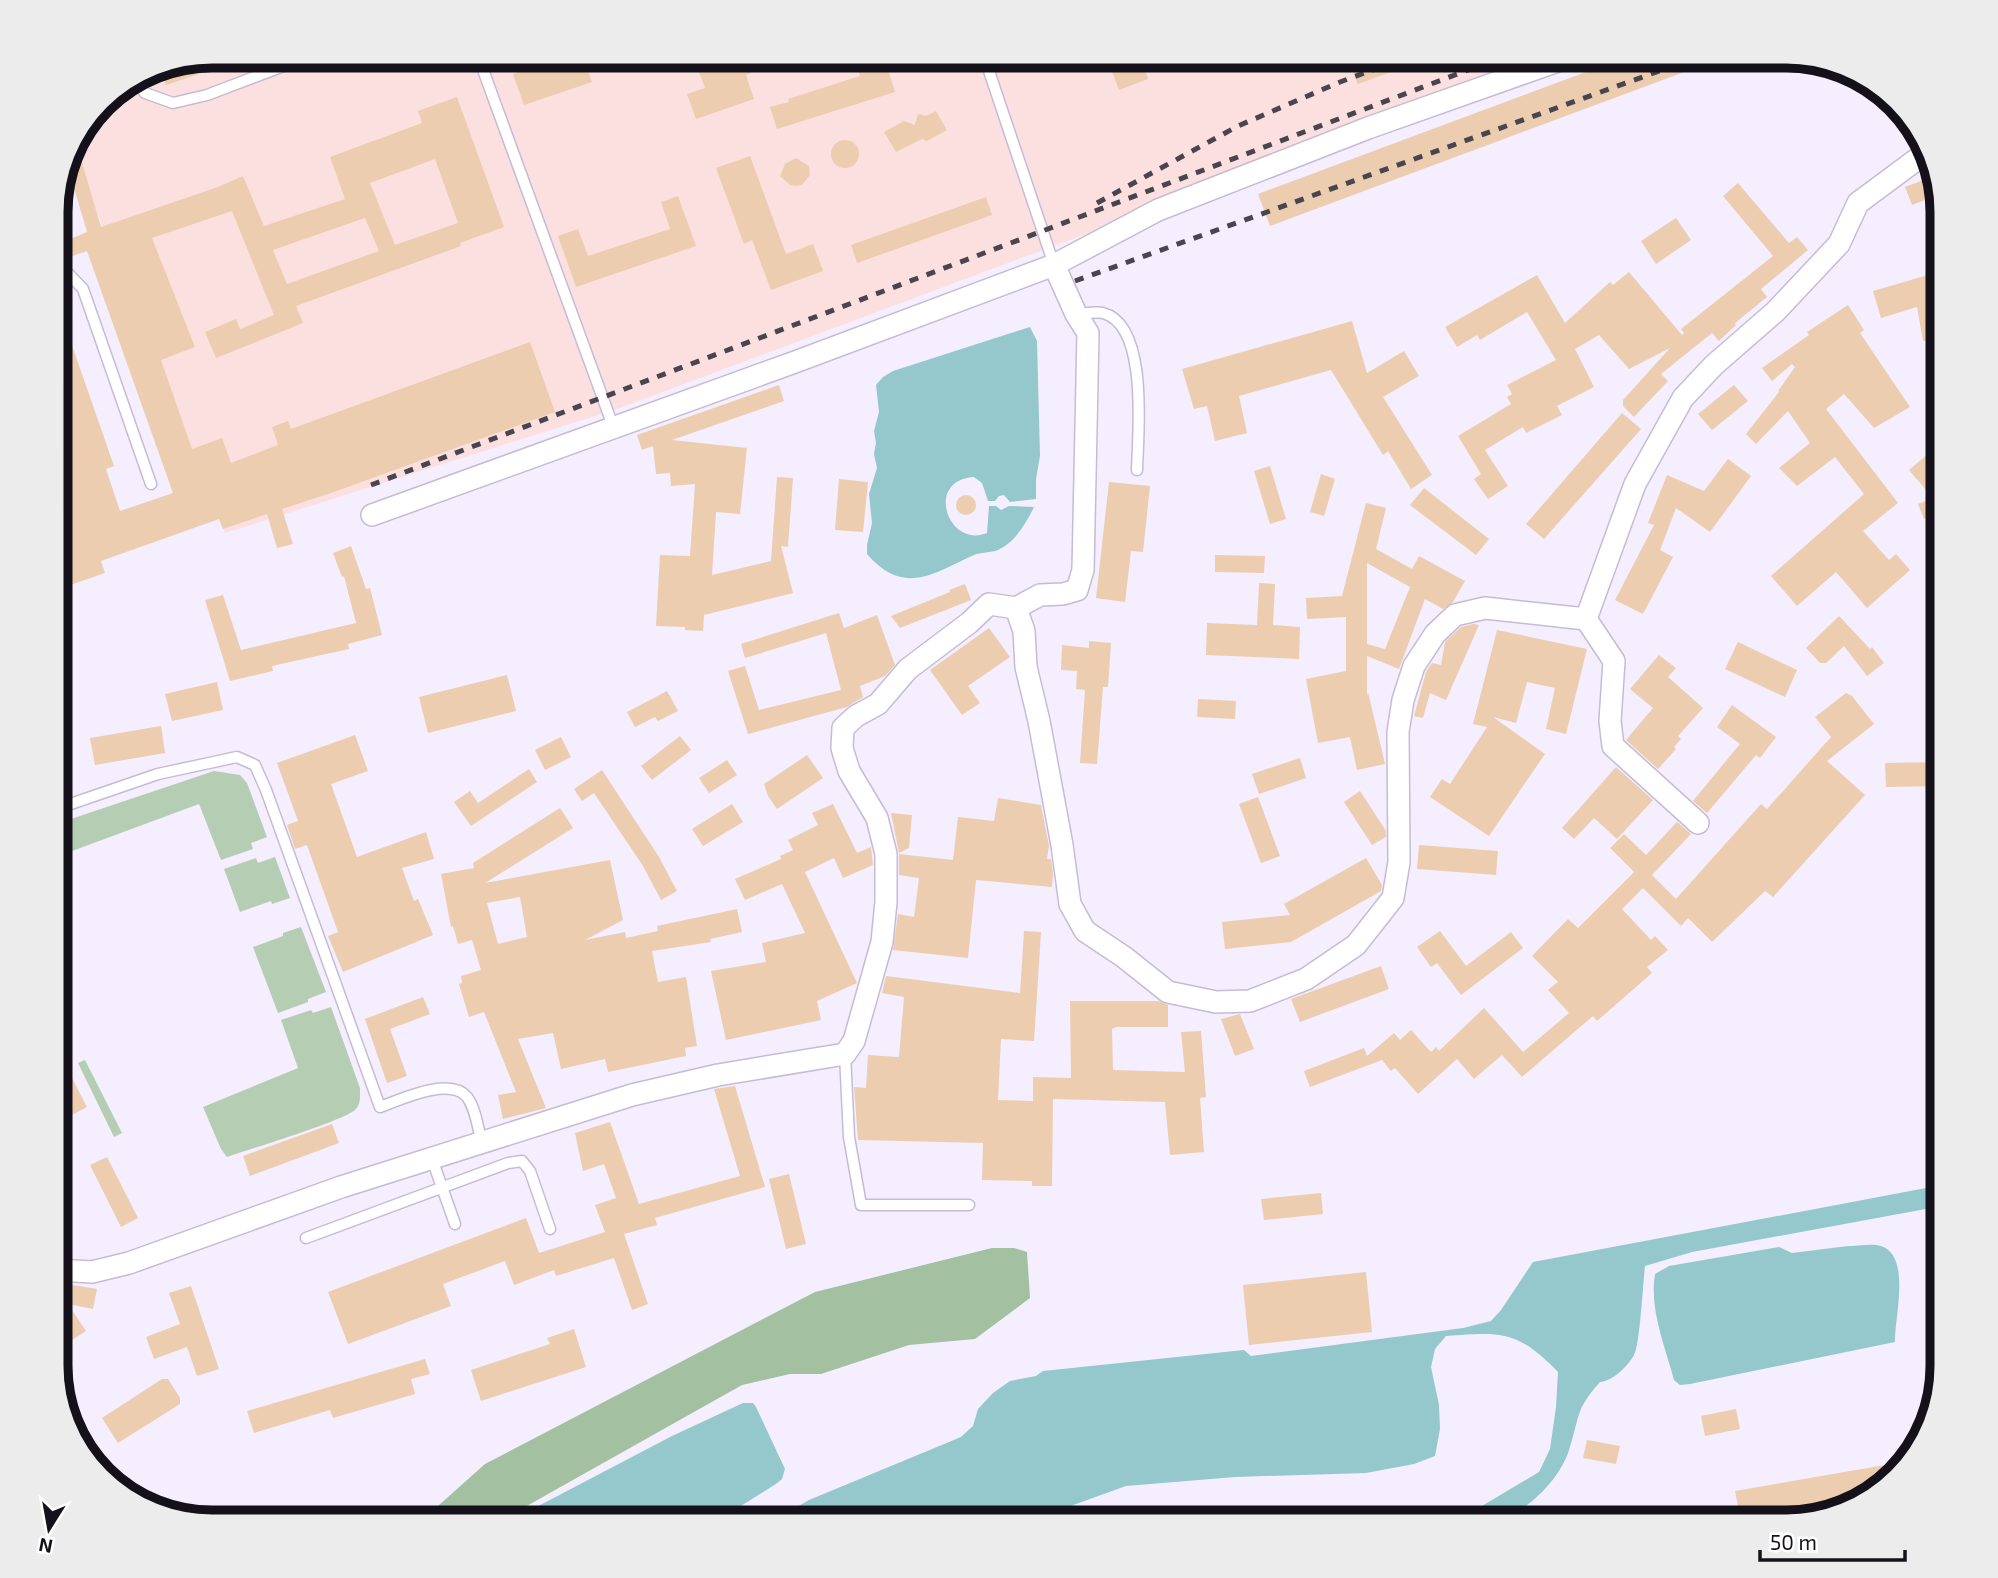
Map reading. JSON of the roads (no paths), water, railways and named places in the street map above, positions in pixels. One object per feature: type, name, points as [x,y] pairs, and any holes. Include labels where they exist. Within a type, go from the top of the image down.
[{"type":"street","points":[[372,515],[1054,265],[1158,210],[1368,128],[1538,68]]},
{"type":"street","points":[[1586,619],[1635,484],[1682,398],[1714,365],[1774,312],[1839,244],[1858,203],[1919,158]]},
{"type":"street","points":[[69,1271],[92,1272],[129,1264],[341,1187],[632,1095],[718,1074],[845,1054],[854,1041],[882,942],[886,902],[886,854],[877,818],[849,771],[842,748],[844,728],[856,716],[878,704],[908,669],[969,623],[989,604],[1016,608],[1040,595],[1077,590],[1083,570],[1088,334],[1054,265]]},
{"type":"street","points":[[1016,608],[1024,631],[1026,667],[1044,749],[1070,904],[1085,931],[1124,957],[1168,992],[1216,1002],[1250,1001],[1306,979],[1356,945],[1393,898],[1399,862],[1398,732],[1403,701],[1414,666],[1435,634],[1455,615],[1485,608],[1586,619]]},
{"type":"street","points":[[1586,619],[1614,661],[1610,721],[1613,746],[1698,823]]},
{"type":"lane","points":[[141,87],[145,93],[173,103],[207,95],[276,69]]},
{"type":"lane","points":[[483,69],[613,426]]},
{"type":"lane","points":[[988,69],[1054,265]]},
{"type":"lane","points":[[69,274],[83,289],[151,484]]},
{"type":"lane","points":[[1076,314],[1103,313],[1119,322],[1128,334],[1136,369],[1138,398],[1137,470]]},
{"type":"lane","points":[[69,805],[158,774],[237,757],[255,765],[380,1107],[424,1090],[452,1089],[465,1094],[472,1106],[482,1143]]},
{"type":"lane","points":[[845,1054],[849,1137],[861,1205],[970,1205]]},
{"type":"lane","points":[[432,1159],[455,1224]]},
{"type":"lane","points":[[306,1238],[508,1163],[522,1161],[530,1171],[550,1229]]},
{"type":"railway","points":[[1097,203],[1238,126],[1377,68]]},
{"type":"railway","points":[[371,485],[1473,68]]},
{"type":"railway","points":[[1075,281],[1667,68]]}]
